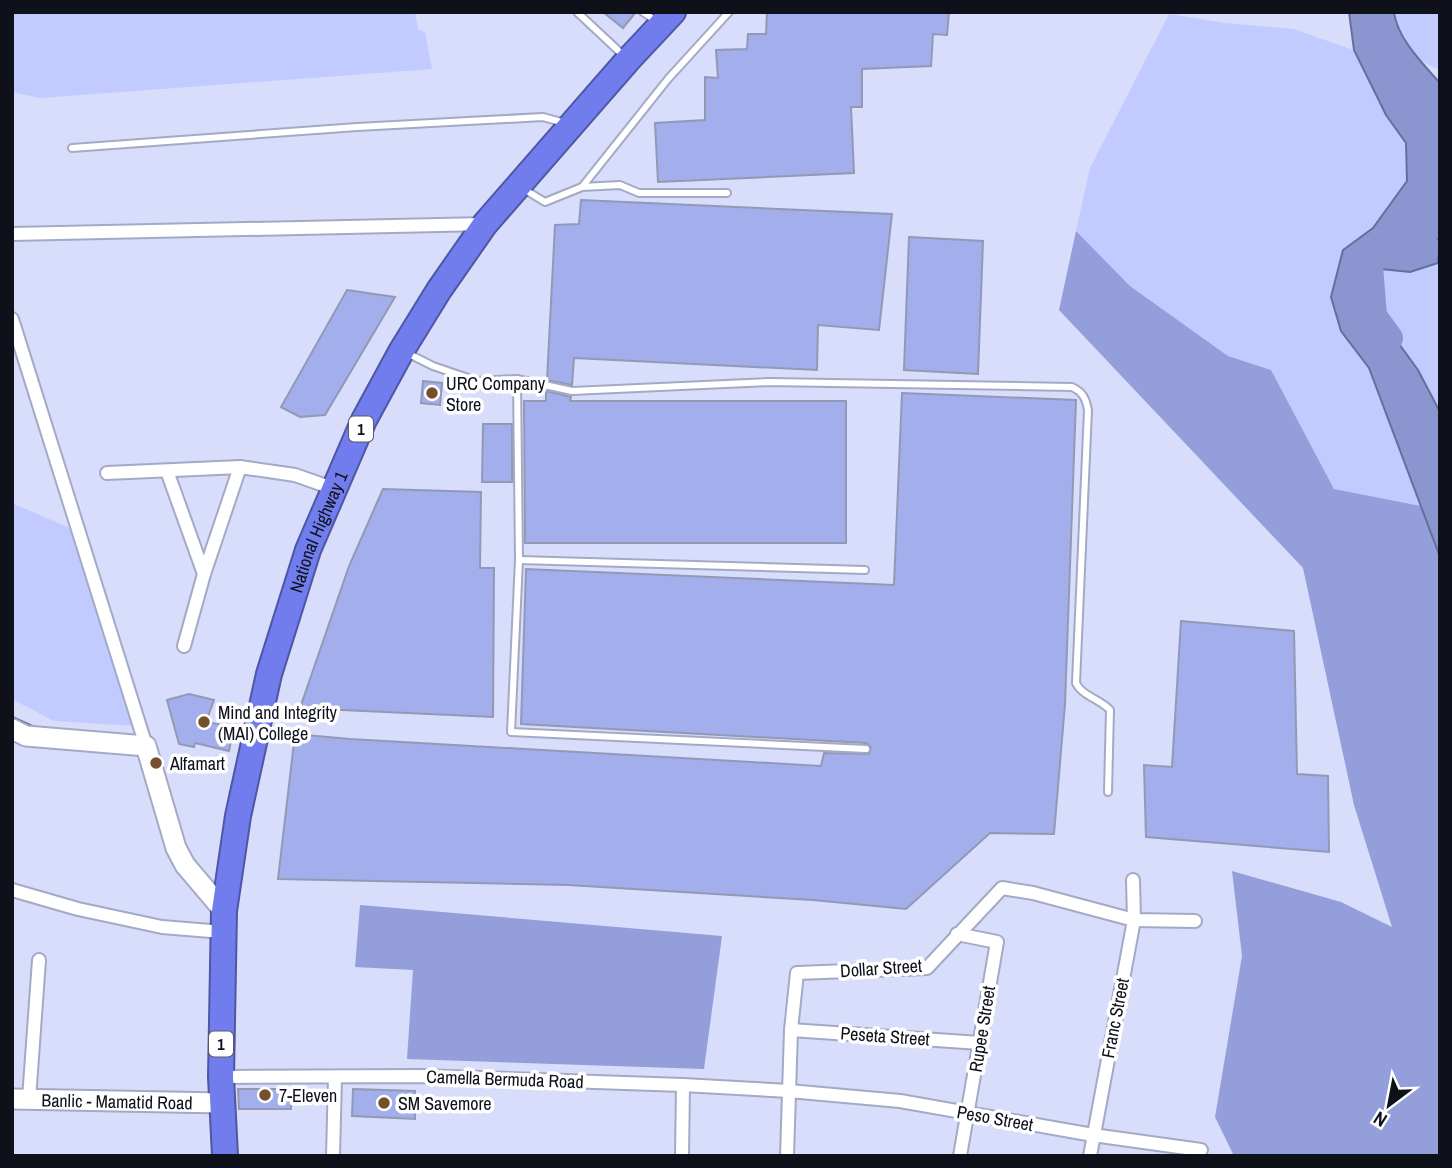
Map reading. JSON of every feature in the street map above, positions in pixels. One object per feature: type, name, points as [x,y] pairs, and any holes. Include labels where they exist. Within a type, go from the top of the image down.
[{"type":"highway","name":"National Highway 1","points":[[225,1156],[221,1077],[224,921],[238,816],[269,674],[308,550],[365,420],[402,350],[439,290],[485,224],[628,60],[659,17]]},
{"type":"street","points":[[12,234],[485,224]]},
{"type":"street","points":[[12,319],[176,848],[224,921],[162,927],[78,909],[12,890]]},
{"type":"street","points":[[184,646],[204,574],[240,467]]},
{"type":"street","points":[[107,473],[240,467],[295,475],[335,489]]},
{"type":"street","points":[[167,471],[204,574]]},
{"type":"street","points":[[12,729],[26,736],[146,746]]},
{"type":"street","name":"Franc Street","points":[[1090,1156],[1134,920],[1133,880]]},
{"type":"street","name":"Dollar Street","points":[[787,1156],[791,1030],[797,973],[927,968],[1002,888],[1032,893],[1134,920],[1195,921]]},
{"type":"street","name":"Rupee Street","points":[[957,934],[997,942],[960,1156]]},
{"type":"street","points":[[21,1099],[39,960]]},
{"type":"street","name":"Peseta Street","points":[[791,1030],[980,1044]]},
{"type":"street","name":"Camella Bermuda Road","points":[[221,1077],[420,1076],[789,1091]]},
{"type":"street","points":[[333,1156],[335,1077]]},
{"type":"street","points":[[682,1156],[683,1085]]},
{"type":"street","name":"Peso Street","points":[[789,1091],[900,1101],[1094,1135],[1201,1150]]},
{"type":"street","name":"Banlic - Mamatid Road","points":[[21,1099],[222,1103]]},
{"type":"lane","points":[[577,12],[628,60]]},
{"type":"lane","points":[[582,187],[668,79],[729,12]]},
{"type":"lane","points":[[72,148],[343,128],[543,117],[571,124]]},
{"type":"lane","points":[[518,185],[545,202],[582,187],[620,185],[639,193],[727,192]]},
{"type":"lane","points":[[402,350],[433,366],[477,381],[516,379],[572,391],[769,382],[1072,387],[1080,391],[1086,398],[1088,410],[1076,683],[1079,689],[1099,700],[1110,710],[1108,792]]},
{"type":"lane","points":[[516,379],[519,561],[511,732],[866,749]]},
{"type":"lane","points":[[519,561],[865,570]]},
{"type":"shaded area","points":[[12,12],[415,12],[418,30],[425,32],[432,69],[40,98],[12,92]]},
{"type":"shaded area","points":[[1349,12],[1394,12],[1405,41],[1440,83],[1438,263],[1410,272],[1381,269],[1367,281],[1367,300],[1418,370],[1440,412],[1440,557],[1369,368],[1341,331],[1331,297],[1343,250],[1373,228],[1407,181],[1406,143],[1386,115],[1354,50]]},
{"type":"shaded area","points":[[1395,12],[1440,12],[1440,70],[1419,60],[1395,22]]},
{"type":"shaded area","points":[[1169,14],[1225,23],[1293,29],[1354,50],[1386,115],[1406,143],[1407,181],[1373,228],[1343,250],[1341,332],[1369,368],[1421,506],[1334,489],[1271,370],[1228,356],[1130,286],[1076,231],[1090,168]]},
{"type":"shaded area","points":[[1076,231],[1130,286],[1228,356],[1271,370],[1334,489],[1421,506],[1440,557],[1440,1156],[1234,1156],[1215,1117],[1242,956],[1232,871],[1341,902],[1392,927],[1354,805],[1303,568],[1059,310]]},
{"type":"shaded area","points":[[1440,258],[1440,412],[1418,370],[1367,299],[1367,280],[1381,269],[1410,272],[1438,263]]},
{"type":"shaded area","points":[[12,503],[79,532],[137,726],[54,721],[12,699]]},
{"type":"shaded area","points":[[360,905],[722,936],[704,1069],[407,1059],[413,970],[355,967]]},
{"type":"building","points":[[603,12],[636,12],[623,28]]},
{"type":"building","points":[[767,12],[949,12],[947,35],[933,34],[931,66],[862,69],[862,107],[851,107],[854,173],[658,182],[655,123],[705,120],[705,77],[718,78],[716,50],[747,49],[748,34],[766,34]]},
{"type":"building","points":[[581,200],[892,214],[879,330],[818,325],[817,370],[574,358],[572,385],[547,380],[555,225],[579,224]]},
{"type":"building","points":[[909,237],[983,241],[978,374],[904,370]]},
{"type":"building","points":[[347,290],[395,297],[325,415],[300,417],[281,407]]},
{"type":"building","name":"URC Company Store","points":[[423,381],[442,383],[440,405],[421,403]]},
{"type":"building","points":[[546,391],[571,397],[570,401],[846,401],[846,543],[525,543],[524,401],[546,401]]},
{"type":"building","points":[[902,393],[1076,400],[1065,704],[1054,834],[990,833],[906,909],[813,900],[568,885],[278,879],[295,734],[821,766],[824,753],[869,754],[871,747],[866,743],[521,724],[526,569],[894,585]]},
{"type":"building","points":[[483,424],[512,424],[512,482],[482,482]]},
{"type":"building","points":[[383,489],[481,492],[480,568],[494,568],[493,717],[300,708],[349,566]]},
{"type":"building","points":[[1181,621],[1294,631],[1297,774],[1328,776],[1329,852],[1146,837],[1144,765],[1172,767]]},
{"type":"building","name":"Mind and Integrity (MAI) College","points":[[189,694],[214,700],[206,722],[234,727],[229,751],[195,743],[194,747],[179,744],[167,700]]},
{"type":"building","points":[[238,1089],[291,1089],[291,1109],[239,1109]]},
{"type":"building","points":[[353,1089],[415,1091],[415,1119],[352,1116]]},
{"type":"waterway","points":[[1390,338],[1374,316],[1370,266],[1380,248],[1429,224],[1440,209]]},
{"type":"waterway","points":[[12,718],[34,728]]},
{"type":"place","name":"URC Company Store","points":[[432,393]]},
{"type":"place","name":"Mind and Integrity (MAI) College","points":[[204,722]]},
{"type":"place","name":"Alfamart","points":[[156,763]]},
{"type":"place","name":"7-Eleven","points":[[265,1095]]},
{"type":"place","name":"SM Savemore","points":[[384,1103]]}]
